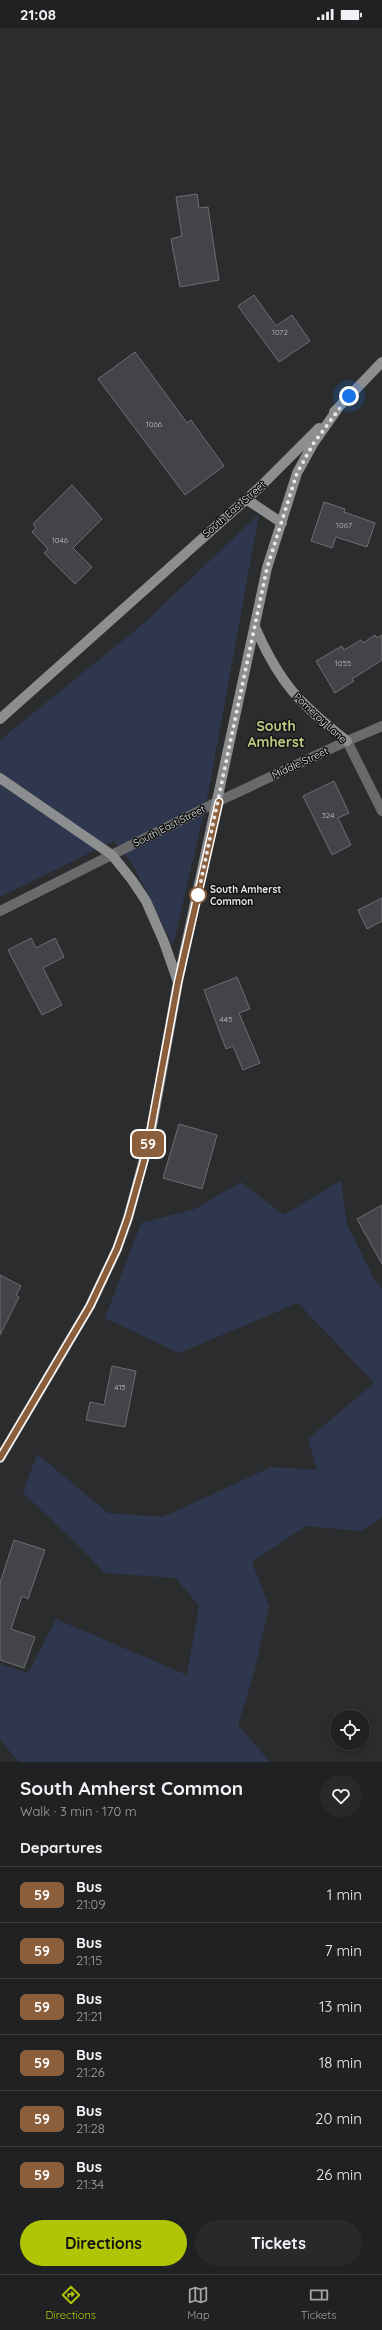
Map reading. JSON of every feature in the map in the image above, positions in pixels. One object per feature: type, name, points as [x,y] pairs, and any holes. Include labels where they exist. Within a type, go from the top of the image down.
[{"type":"main road","name":"South East Street","points":[[0,719],[246,500],[382,362]]},
{"type":"main road","name":"South East Street","points":[[219,802],[267,568],[297,473],[313,444],[339,407]]},
{"type":"main road","points":[[246,500],[282,523]]},
{"type":"main road","name":"Pomeroy Lane","points":[[255,627],[268,656],[285,684],[307,709],[347,741]]},
{"type":"main road","points":[[0,778],[112,855],[132,880],[146,901],[164,942],[178,982]]},
{"type":"main road","points":[[0,1458],[90,1306],[124,1230],[147,1150],[178,982],[219,802]]},
{"type":"street","name":"Middle Street","points":[[219,802],[382,726]]},
{"type":"street","name":"Pomeroy Lane","points":[[347,741],[382,811]]},
{"type":"street","name":"South East Street","points":[[0,911],[219,802]]},
{"type":"shaded area","name":"South Amherst Common","points":[[259,514],[208,795],[173,945],[133,865],[114,841],[0,897],[0,740],[143,624]]},
{"type":"shaded area","points":[[341,1180],[347,1224],[375,1281],[382,1288],[382,1517],[362,1531],[306,1526],[252,1562],[269,1606],[254,1673],[238,1725],[270,1762],[19,1762],[0,1740],[0,1664],[28,1673],[56,1619],[187,1675],[199,1606],[176,1578],[105,1573],[71,1538],[23,1493],[37,1454],[108,1513],[163,1517],[271,1467],[317,1470],[308,1439],[374,1383],[298,1303],[179,1353],[105,1318],[141,1223],[195,1209],[241,1182],[284,1215]]},
{"type":"building","points":[[197,194],[199,208],[208,207],[219,280],[180,287],[171,239],[182,236],[176,197]]},
{"type":"building","points":[[254,295],[276,326],[292,315],[310,341],[279,362],[238,306]]},
{"type":"building","points":[[135,352],[187,423],[191,420],[224,466],[185,495],[98,379]]},
{"type":"building","points":[[72,485],[102,519],[73,548],[92,567],[75,584],[44,553],[48,549],[32,532],[36,528],[33,524]]},
{"type":"building","points":[[324,502],[345,509],[344,512],[375,523],[367,547],[336,537],[332,548],[311,541]]},
{"type":"building","points":[[375,635],[377,638],[382,635],[382,660],[352,679],[354,681],[335,693],[316,661],[342,646],[344,650],[361,640],[363,643]]},
{"type":"building","points":[[334,781],[349,813],[338,818],[351,845],[332,855],[303,796]]},
{"type":"building","points":[[382,898],[382,921],[367,929],[358,910]]},
{"type":"building","points":[[31,938],[36,948],[55,938],[64,957],[43,968],[62,1005],[42,1015],[8,950]]},
{"type":"building","points":[[237,977],[250,1009],[239,1013],[260,1063],[243,1070],[233,1046],[226,1049],[204,990]]},
{"type":"building","points":[[179,1124],[217,1135],[202,1189],[163,1178]]},
{"type":"building","points":[[382,1205],[382,1264],[357,1219]]},
{"type":"building","points":[[0,1275],[21,1286],[16,1295],[19,1297],[0,1335]]},
{"type":"building","points":[[112,1366],[136,1371],[125,1427],[86,1420],[90,1402],[104,1405]]},
{"type":"building","points":[[14,1540],[45,1550],[28,1599],[22,1596],[11,1629],[35,1637],[24,1668],[0,1660],[0,1583]]},
{"type":"bus line","name":"59","points":[[0,1458],[38,1397],[90,1306],[117,1249],[128,1218],[147,1150],[178,982],[219,802]]},
{"type":"place","name":"South Amherst Common","points":[[198,895]]},
{"type":"district","name":"South Amherst","points":[[276,734]]},
{"type":"route","points":[[198,895],[219,802],[267,568],[297,473],[313,444],[339,407],[349,396]]}]
